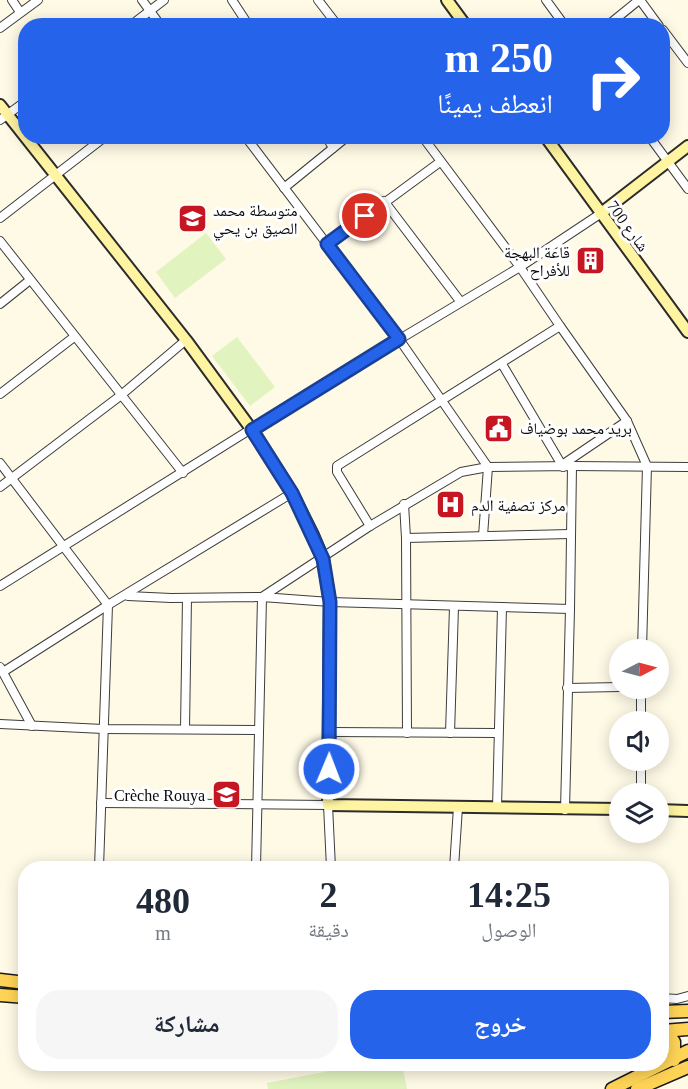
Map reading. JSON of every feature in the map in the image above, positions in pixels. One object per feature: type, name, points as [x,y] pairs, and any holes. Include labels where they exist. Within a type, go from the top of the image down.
[{"type":"main road","points":[[0,980],[18,982]]},
{"type":"main road","points":[[0,995],[18,996]]},
{"type":"main road","points":[[669,1012],[688,1011]]},
{"type":"main road","points":[[669,1031],[688,1029]]},
{"type":"main road","points":[[669,1036],[674,1042],[674,1060]]},
{"type":"main road","points":[[669,1062],[688,1051]]},
{"type":"main road","points":[[637,1089],[688,1066]]},
{"type":"main road","points":[[612,1089],[650,1071]]},
{"type":"street","points":[[12,0],[20,12]]},
{"type":"street","points":[[0,27],[38,0]]},
{"type":"street","points":[[142,0],[155,18]]},
{"type":"street","points":[[141,18],[164,0]]},
{"type":"street","points":[[232,0],[244,18]]},
{"type":"street","points":[[318,0],[332,18]]},
{"type":"street","points":[[447,0],[460,18]]},
{"type":"street","points":[[546,0],[558,18]]},
{"type":"street","points":[[617,18],[640,0],[653,18]]},
{"type":"street","points":[[670,39],[688,63]]},
{"type":"street","points":[[0,105],[4,117],[18,133]]},
{"type":"street","points":[[4,117],[18,107]]},
{"type":"street","points":[[27,144],[186,340],[252,430],[292,493],[323,559],[330,602],[328,805],[331,861]]},
{"type":"street","points":[[0,218],[96,144]]},
{"type":"street","points":[[251,144],[399,339],[488,467],[483,536]]},
{"type":"street","points":[[331,144],[333,148]]},
{"type":"street","points":[[284,188],[338,144]]},
{"type":"street","points":[[428,144],[520,267],[627,421],[646,466],[642,639]]},
{"type":"street","name":"شارع 700","points":[[551,144],[688,332]]},
{"type":"street","points":[[655,144],[688,189]]},
{"type":"street","points":[[1,584],[460,301],[520,267],[600,214],[688,146]]},
{"type":"street","points":[[327,244],[440,162]]},
{"type":"street","points":[[384,201],[460,301]]},
{"type":"street","points":[[0,242],[183,473]]},
{"type":"street","points":[[0,304],[30,280]]},
{"type":"street","points":[[370,526],[336,469],[560,326]]},
{"type":"street","points":[[0,394],[74,337]]},
{"type":"street","points":[[0,487],[120,396],[186,340]]},
{"type":"street","points":[[502,364],[566,466],[570,534],[570,609],[565,810]]},
{"type":"street","points":[[566,466],[627,421]]},
{"type":"street","points":[[0,463],[108,605],[99,861]]},
{"type":"street","points":[[262,597],[404,504],[461,472],[488,467],[688,467]]},
{"type":"street","points":[[32,726],[1,670],[108,605],[128,596],[292,493]]},
{"type":"street","points":[[404,504],[407,733]]},
{"type":"street","points":[[406,538],[570,534]]},
{"type":"street","points":[[128,596],[262,597],[454,607],[570,609]]},
{"type":"street","points":[[185,729],[187,597]]},
{"type":"street","points":[[256,861],[262,597]]},
{"type":"street","points":[[450,733],[454,607]]},
{"type":"street","points":[[497,808],[497,733],[502,607]]},
{"type":"street","points":[[567,688],[609,687]]},
{"type":"street","points":[[0,724],[103,729],[260,730]]},
{"type":"street","points":[[330,732],[497,733]]},
{"type":"street","points":[[101,803],[258,803],[609,809]]},
{"type":"street","points":[[454,861],[458,807]]},
{"type":"street","points":[[669,810],[688,811]]},
{"type":"street","points":[[669,998],[688,996]]},
{"type":"green space","points":[[206,233],[226,259],[175,298],[156,272]]},
{"type":"green space","points":[[237,337],[275,387],[250,406],[212,356]]},
{"type":"green space","points":[[330,1071],[403,1071],[407,1089],[268,1089],[267,1083]]},
{"type":"place","name":"متوسطة محمد الصيق بن يحي","points":[[192,219]]},
{"type":"place","name":"قاعة البهجة للأفراح","points":[[591,261]]},
{"type":"place","name":"بريد محمد بوضياف","points":[[499,428]]},
{"type":"place","name":"مركز تصفية الدم","points":[[450,505]]},
{"type":"place","name":"Crèche Rouya","points":[[226,795]]},
{"type":"route","points":[[329,769],[330,591],[323,559],[292,493],[252,430],[399,339],[327,244],[365,216]]}]
